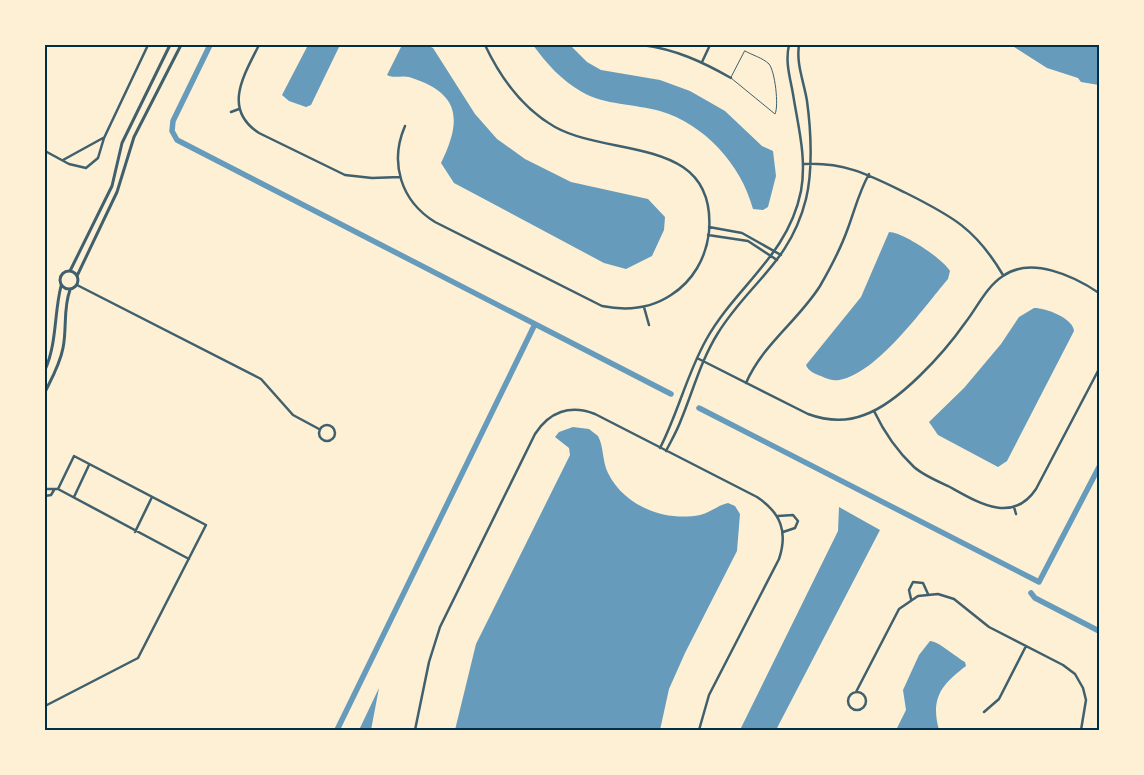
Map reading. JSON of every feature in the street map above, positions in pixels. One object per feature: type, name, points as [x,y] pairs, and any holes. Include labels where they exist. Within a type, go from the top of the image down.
[{"type":"street","points":[[45,151],[86,168],[98,158],[104,138],[148,45]]},
{"type":"street","points":[[70,271],[112,186],[122,143],[170,45]]},
{"type":"street","points":[[77,285],[77,276],[118,192],[134,137],[180,45]]},
{"type":"street","points":[[259,45],[241,80],[238,96],[239,109],[248,124],[259,133],[346,175],[372,178],[400,177]]},
{"type":"street","points":[[405,126],[398,149],[400,177],[413,203],[435,222],[602,306],[623,309],[644,307],[669,296],[689,279],[701,261],[709,227],[708,211],[702,192],[684,168],[658,154],[584,139],[543,119],[510,89],[494,64],[485,45]]},
{"type":"street","points":[[642,45],[679,53],[702,62],[731,78]]},
{"type":"street","points":[[702,62],[710,45]]},
{"type":"street","points":[[660,448],[675,418],[697,358],[706,340],[775,252],[785,235],[796,208],[804,164],[787,64],[788,45]]},
{"type":"street","points":[[666,451],[681,422],[703,361],[719,331],[781,256],[797,226],[806,198],[809,164],[809,123],[799,66],[799,45]]},
{"type":"street","points":[[231,112],[239,109]]},
{"type":"street","points":[[63,160],[104,138]]},
{"type":"street","points":[[804,164],[838,165],[869,174],[946,212],[979,240],[1003,275]]},
{"type":"street","points":[[746,383],[765,349],[807,304],[828,273],[849,225],[858,196],[869,174]]},
{"type":"street","points":[[709,227],[742,233],[781,256]]},
{"type":"street","points":[[708,235],[743,240],[777,260]]},
{"type":"street","points":[[697,358],[818,418],[847,420],[874,411],[908,385],[938,356],[965,324],[989,289],[1003,275],[1030,268],[1048,269],[1056,271],[1099,293]]},
{"type":"street","points":[[45,370],[52,356],[57,302],[61,286],[60,277],[64,272],[70,271],[77,276]]},
{"type":"street","points":[[45,392],[60,361],[64,347],[67,298],[70,290],[77,285]]},
{"type":"street","points":[[77,285],[261,379],[293,415],[320,429]]},
{"type":"street","points":[[61,286],[70,290]]},
{"type":"street","points":[[644,307],[650,325]]},
{"type":"street","points":[[874,411],[888,437],[917,470],[992,507],[1014,507],[1027,500],[1036,489],[1099,369]]},
{"type":"street","points":[[415,730],[429,662],[440,627],[540,426],[552,415],[570,409],[587,411],[758,497],[768,504],[778,516],[784,532],[784,546],[709,695],[699,730]]},
{"type":"street","points":[[323,425],[332,426],[335,431],[334,436],[328,441],[323,440],[319,436],[320,429],[323,425]]},
{"type":"street","points":[[45,706],[138,658],[206,525],[74,456],[58,489]]},
{"type":"street","points":[[74,497],[90,464]]},
{"type":"street","points":[[45,489],[58,489],[135,532],[189,559]]},
{"type":"street","points":[[45,496],[51,495],[54,490]]},
{"type":"street","points":[[135,532],[152,497]]},
{"type":"street","points":[[1014,507],[1016,514]]},
{"type":"street","points":[[778,516],[792,515],[798,521],[794,528],[784,532]]},
{"type":"street","points":[[911,599],[909,590],[913,582],[923,583],[928,594]]},
{"type":"street","points":[[856,692],[862,693],[866,700],[864,706],[860,709],[851,708],[849,703],[851,695],[856,692],[893,618],[911,599],[928,594],[954,599],[988,626],[1064,665],[1080,681],[1086,700],[1081,730]]},
{"type":"street","points":[[984,712],[1000,699],[1026,646]]},
{"type":"lane","points":[[745,51],[770,65],[778,108],[775,114],[758,99],[731,78],[745,51]]},
{"type":"water","points":[[308,45],[340,45],[311,105],[306,107],[289,101],[282,95]]},
{"type":"water","points":[[402,45],[427,45],[433,48],[475,114],[497,139],[525,159],[571,182],[648,199],[665,217],[664,230],[652,256],[626,269],[604,263],[454,183],[441,163],[448,148],[454,121],[448,100],[439,91],[409,77],[387,75]]},
{"type":"water","points":[[533,45],[570,45],[587,62],[601,70],[660,80],[690,91],[725,111],[762,146],[773,151],[776,176],[768,207],[763,210],[753,209],[740,177],[730,162],[706,136],[691,125],[660,111],[610,102],[582,92],[555,71]]},
{"type":"water","points":[[1011,45],[1099,45],[1099,85],[1081,82],[1078,78],[1047,68]]},
{"type":"water","points":[[889,232],[913,241],[939,260],[950,271],[948,279],[899,338],[869,366],[854,375],[839,380],[830,380],[814,373],[806,365],[861,297]]},
{"type":"water","points":[[1034,308],[1052,312],[1064,318],[1069,322],[1074,331],[1007,461],[998,467],[938,435],[929,422],[964,388],[1001,344],[1019,317]]},
{"type":"water","points":[[573,427],[589,429],[598,436],[606,468],[615,485],[635,503],[647,509],[673,516],[687,517],[704,514],[728,503],[735,506],[740,514],[737,551],[685,653],[669,689],[660,730],[455,730],[476,644],[570,455],[569,448],[555,437],[559,432]]},
{"type":"water","points":[[839,507],[880,530],[776,730],[740,730],[838,531]]},
{"type":"water","points":[[930,641],[942,646],[965,662],[966,666],[950,679],[937,700],[936,709],[939,730],[896,730],[906,710],[903,690],[919,655]]},
{"type":"water","points":[[379,688],[371,730],[359,730]]},
{"type":"waterway","points":[[210,45],[173,121],[172,131],[177,140],[671,394]]},
{"type":"waterway","points":[[337,730],[535,324]]},
{"type":"waterway","points":[[699,408],[1039,582],[1099,467]]},
{"type":"waterway","points":[[1031,593],[1035,598],[1099,631]]}]
